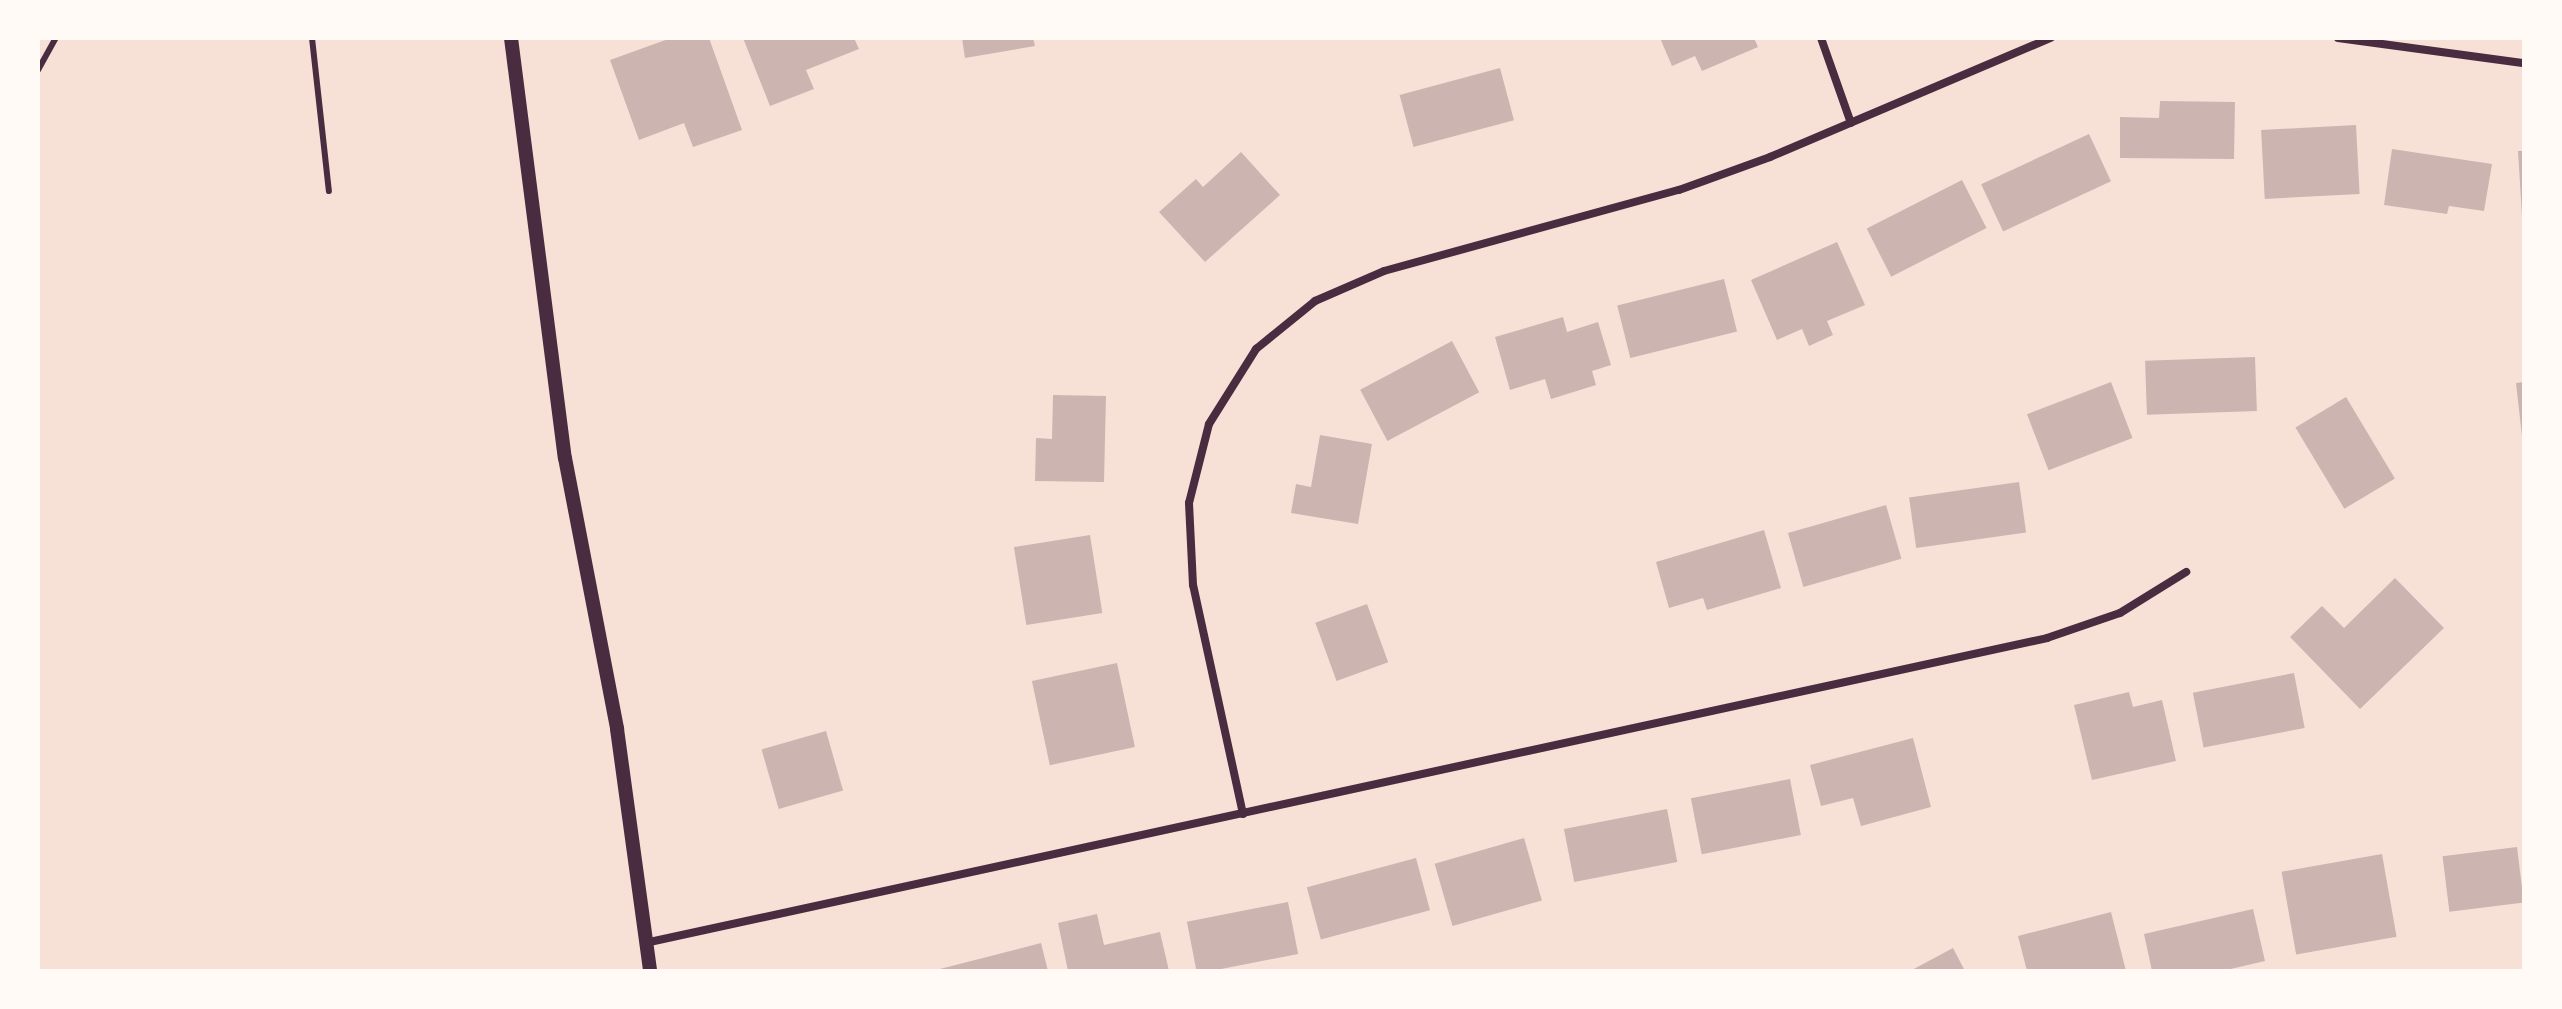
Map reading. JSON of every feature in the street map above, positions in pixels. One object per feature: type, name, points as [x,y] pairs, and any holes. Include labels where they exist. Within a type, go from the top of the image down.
[{"type":"street","points":[[511,38],[565,458],[617,729],[650,971]]},
{"type":"street","points":[[1821,38],[1851,123]]},
{"type":"street","points":[[1243,814],[1193,585],[1189,503],[1209,424],[1256,349],[1315,301],[1384,271],[1679,190],[1851,123],[2051,38]]},
{"type":"street","points":[[2338,38],[2437,56],[2524,63]]},
{"type":"street","points":[[645,943],[2047,638],[2120,613],[2186,572]]},
{"type":"lane","points":[[38,70],[56,38]]},
{"type":"lane","points":[[312,38],[329,191]]},
{"type":"building","points":[[671,38],[709,38],[742,130],[693,147],[684,123],[639,140],[610,60]]},
{"type":"building","points":[[743,38],[854,38],[859,49],[806,70],[814,89],[770,106]]},
{"type":"building","points":[[962,38],[1033,38],[1035,46],[965,58]]},
{"type":"building","points":[[1660,38],[1754,38],[1758,47],[1702,71],[1695,56],[1672,66]]},
{"type":"building","points":[[1500,68],[1514,120],[1414,147],[1400,95]]},
{"type":"building","points":[[2160,101],[2235,102],[2234,159],[2120,158],[2120,117],[2159,118]]},
{"type":"building","points":[[2356,125],[2360,194],[2265,199],[2261,130]]},
{"type":"building","points":[[2089,134],[2111,181],[2003,231],[1981,184]]},
{"type":"building","points":[[2392,149],[2492,164],[2484,211],[2449,206],[2447,214],[2384,205]]},
{"type":"building","points":[[2518,151],[2524,151],[2524,216],[2522,216]]},
{"type":"building","points":[[1241,152],[1280,195],[1205,262],[1159,212],[1196,179],[1203,187]]},
{"type":"building","points":[[1962,180],[1987,228],[1891,277],[1867,229]]},
{"type":"building","points":[[1837,242],[1865,305],[1827,321],[1833,335],[1809,346],[1802,329],[1777,340],[1751,280]]},
{"type":"building","points":[[1724,279],[1737,331],[1630,358],[1617,306]]},
{"type":"building","points":[[1563,317],[1567,332],[1598,322],[1611,365],[1592,371],[1596,385],[1551,399],[1545,379],[1510,390],[1495,337]]},
{"type":"building","points":[[1452,341],[1479,392],[1387,441],[1360,390]]},
{"type":"building","points":[[2255,357],[2257,411],[2147,415],[2145,361]]},
{"type":"building","points":[[2111,382],[2133,438],[2048,470],[2027,414]]},
{"type":"building","points":[[2524,382],[2524,436],[2522,436],[2516,383]]},
{"type":"building","points":[[1053,395],[1106,396],[1104,482],[1035,481],[1036,438],[1052,439]]},
{"type":"building","points":[[2346,397],[2395,478],[2344,509],[2295,427]]},
{"type":"building","points":[[1320,435],[1372,444],[1358,524],[1291,513],[1296,484],[1311,487]]},
{"type":"building","points":[[2019,482],[2026,533],[1916,548],[1909,497]]},
{"type":"building","points":[[1886,505],[1901,559],[1803,587],[1788,533]]},
{"type":"building","points":[[1764,530],[1781,588],[1707,610],[1703,598],[1669,608],[1656,562]]},
{"type":"building","points":[[1090,535],[1102,613],[1026,625],[1014,547]]},
{"type":"building","points":[[2395,578],[2444,628],[2360,709],[2290,637],[2322,606],[2344,628]]},
{"type":"building","points":[[1367,604],[1388,662],[1337,681],[1315,623]]},
{"type":"building","points":[[1117,663],[1135,747],[1050,765],[1032,681]]},
{"type":"building","points":[[2294,673],[2305,728],[2204,748],[2193,693]]},
{"type":"building","points":[[2129,692],[2133,707],[2162,700],[2176,761],[2092,780],[2074,705]]},
{"type":"building","points":[[826,731],[843,791],[779,809],[762,749]]},
{"type":"building","points":[[1913,738],[1931,807],[1861,826],[1853,798],[1821,806],[1810,765]]},
{"type":"building","points":[[1790,779],[1801,835],[1702,854],[1691,798]]},
{"type":"building","points":[[1667,809],[1677,862],[1574,882],[1564,829]]},
{"type":"building","points":[[1524,838],[1542,900],[1453,926],[1435,864]]},
{"type":"building","points":[[2517,847],[2524,903],[2449,912],[2443,856]]},
{"type":"building","points":[[2382,854],[2397,937],[2296,954],[2282,872]]},
{"type":"building","points":[[1416,858],[1430,910],[1321,939],[1307,887]]},
{"type":"building","points":[[1288,902],[1298,954],[1196,971],[1187,922]]},
{"type":"building","points":[[2253,909],[2265,961],[2222,971],[2152,971],[2144,934]]},
{"type":"building","points":[[2111,912],[2126,971],[2027,971],[2018,936]]},
{"type":"building","points":[[1097,914],[1104,945],[1160,932],[1169,971],[1068,971],[1058,923]]},
{"type":"building","points":[[1041,943],[1048,971],[936,971],[936,970]]},
{"type":"building","points":[[1953,948],[1965,971],[1910,971]]}]
